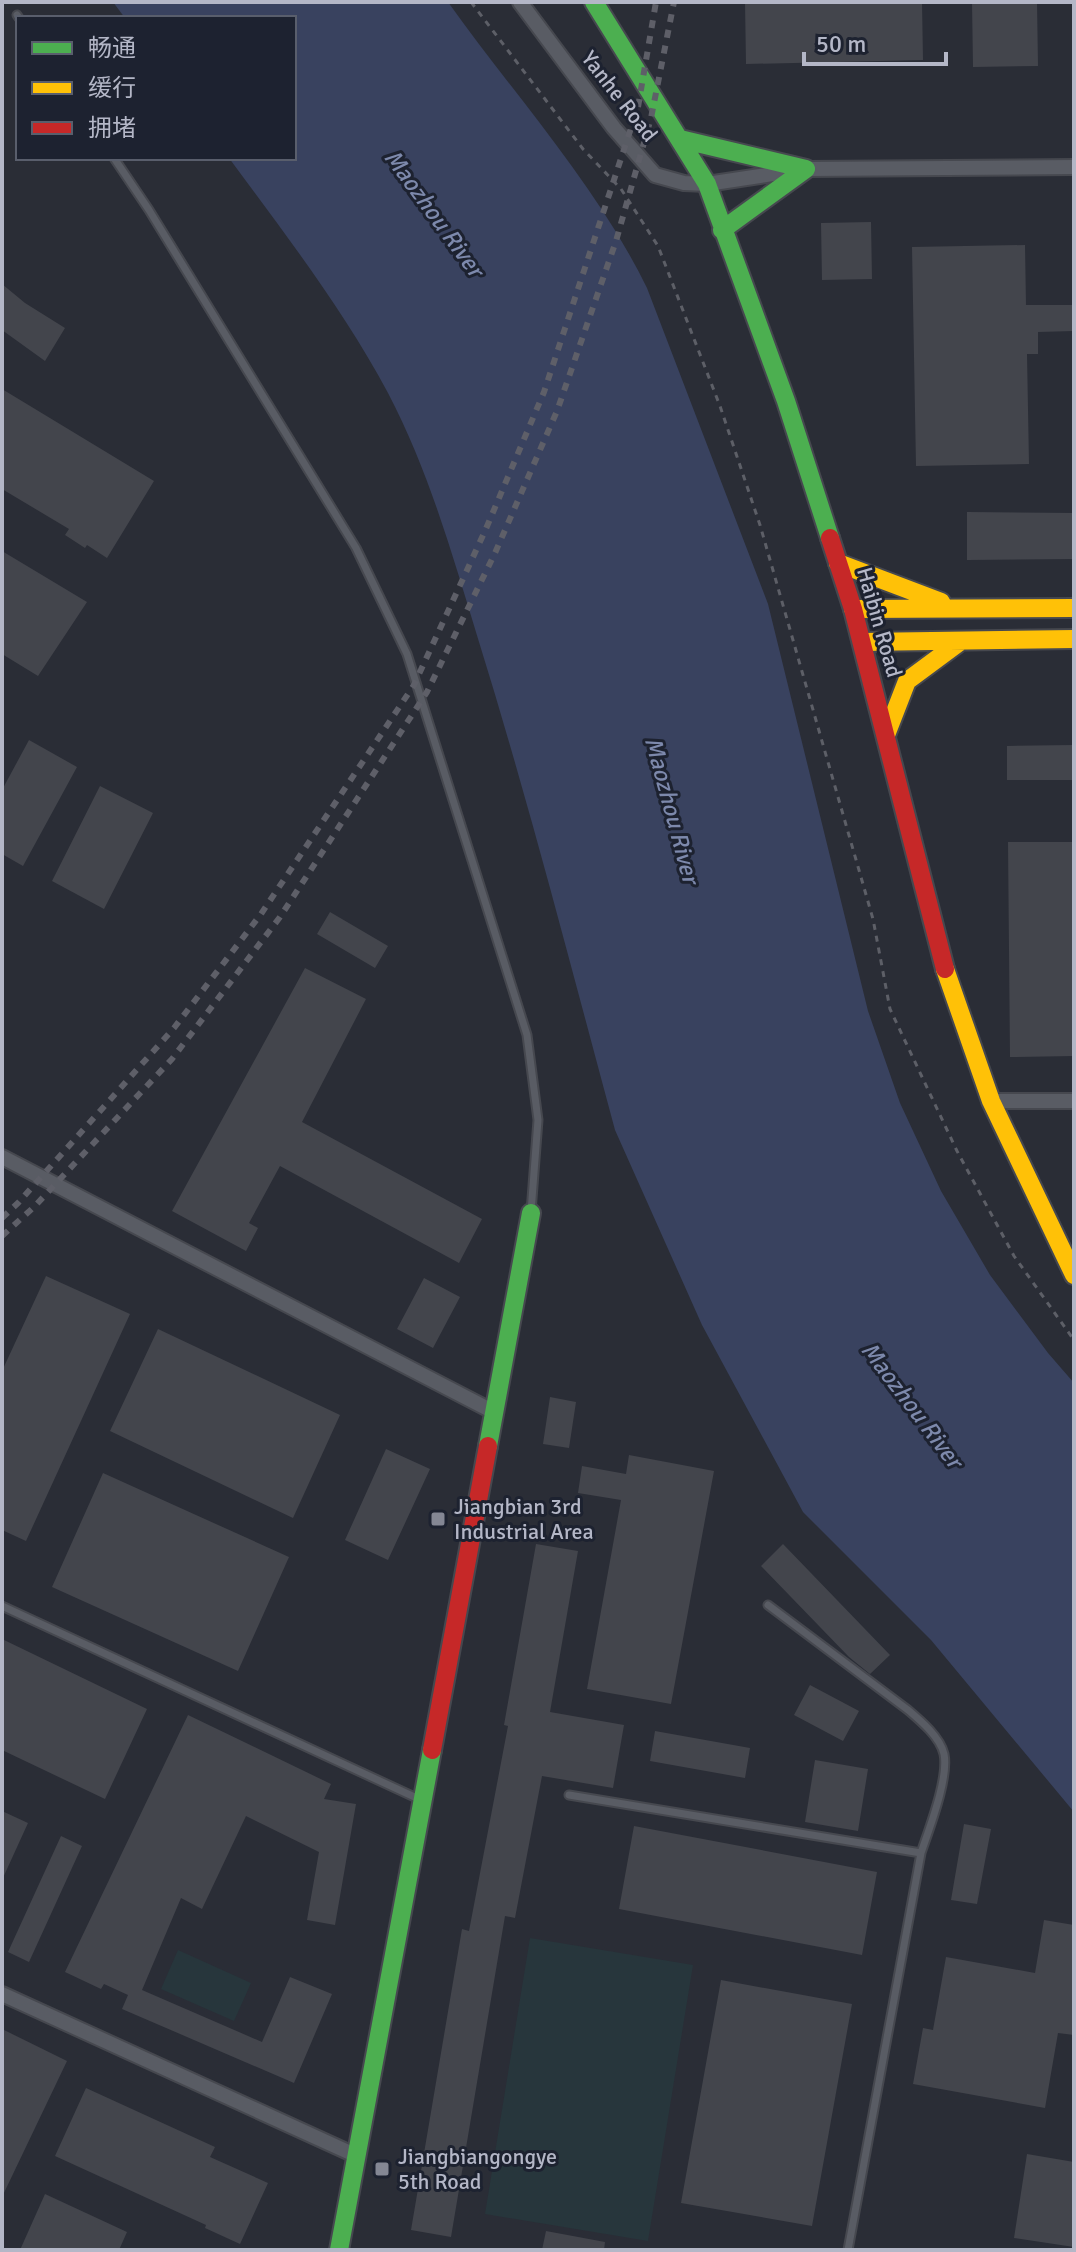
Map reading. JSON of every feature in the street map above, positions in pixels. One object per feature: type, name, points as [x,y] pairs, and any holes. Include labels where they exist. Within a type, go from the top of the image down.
[{"type":"street","name":"Yanhe Road","points":[[520,2],[614,128],[655,175],[684,183],[707,184],[806,169],[1074,167]]},
{"type":"street","name":"Haibin Road","points":[[594,2],[707,184],[786,401],[853,609],[946,972],[991,1101],[1074,1275]]},
{"type":"street","points":[[680,139],[806,169]]},
{"type":"street","points":[[722,230],[806,169]]},
{"type":"street","points":[[838,563],[900,589],[961,609]]},
{"type":"street","points":[[853,609],[1074,608]]},
{"type":"street","points":[[863,642],[1074,639]]},
{"type":"street","points":[[886,735],[907,681],[961,641]]},
{"type":"street","points":[[991,1101],[1074,1101]]},
{"type":"street","points":[[2,1157],[494,1412]]},
{"type":"street","points":[[341,2250],[531,1213]]},
{"type":"street","points":[[2,1994],[357,2156]]},
{"type":"lane","points":[[115,160],[356,548],[407,654],[527,1035],[538,1120],[531,1213]]},
{"type":"lane","points":[[768,1605],[908,1710],[927,1727],[944,1754],[941,1792],[921,1853],[848,2250]]},
{"type":"lane","points":[[2,1606],[423,1801]]},
{"type":"lane","points":[[569,1795],[921,1853]]},
{"type":"path","points":[[471,2],[583,149],[621,189],[658,246],[720,406],[760,525],[873,919],[890,1009],[957,1151],[1014,1256],[1074,1340]]},
{"type":"shaded area","points":[[530,1938],[693,1965],[648,2241],[485,2214]]},
{"type":"shaded area","points":[[178,1950],[251,1983],[234,2021],[161,1989]]},
{"type":"water","name":"Maozhou River","points":[[113,2],[448,2],[554,141],[627,250],[647,288],[768,604],[868,1011],[900,1103],[941,1191],[990,1275],[1074,1383],[1074,1812],[931,1640],[803,1512],[702,1325],[615,1130],[497,703],[450,546],[416,453],[371,362],[313,272],[230,160],[296,160],[296,16],[124,16]]},
{"type":"building","points":[[745,2],[922,2],[923,60],[746,64]]},
{"type":"building","points":[[972,2],[1037,2],[1038,66],[973,67]]},
{"type":"building","points":[[871,222],[872,279],[822,280],[821,223]]},
{"type":"building","points":[[1025,245],[1026,305],[1074,305],[1074,331],[1038,332],[1038,354],[1027,354],[1029,464],[916,466],[912,247]]},
{"type":"building","points":[[2,284],[25,303],[65,328],[45,361],[2,330]]},
{"type":"building","points":[[2,389],[154,481],[107,558],[65,535],[69,529],[2,489]]},
{"type":"building","points":[[967,512],[1074,513],[1074,559],[967,560]]},
{"type":"building","points":[[2,551],[87,602],[38,676],[2,654]]},
{"type":"building","points":[[29,740],[77,767],[23,866],[2,854],[2,790]]},
{"type":"building","points":[[1074,745],[1074,780],[1007,780],[1007,746]]},
{"type":"building","points":[[100,786],[153,813],[104,909],[52,881]]},
{"type":"building","points":[[1008,842],[1074,842],[1074,1056],[1010,1057]]},
{"type":"building","points":[[330,912],[388,946],[375,968],[317,934]]},
{"type":"building","points":[[305,968],[366,999],[302,1122],[482,1219],[459,1263],[280,1166],[249,1223],[258,1228],[246,1251],[172,1211]]},
{"type":"building","points":[[46,1276],[130,1314],[26,1541],[2,1530],[2,1371]]},
{"type":"building","points":[[424,1278],[460,1297],[433,1348],[397,1329]]},
{"type":"building","points":[[158,1329],[340,1415],[293,1518],[110,1431]]},
{"type":"building","points":[[550,1397],[576,1402],[569,1448],[543,1444]]},
{"type":"building","points":[[386,1449],[430,1469],[388,1560],[345,1540]]},
{"type":"building","points":[[629,1455],[714,1471],[671,1704],[587,1689],[621,1500],[578,1493],[582,1466],[626,1474]]},
{"type":"building","points":[[103,1473],[289,1557],[238,1671],[52,1587]]},
{"type":"building","points":[[536,1544],[578,1551],[550,1712],[624,1725],[613,1788],[542,1776],[515,1918],[505,1916],[451,2237],[411,2230],[462,1929],[469,1931],[508,1726],[504,1725]]},
{"type":"building","points":[[783,1544],[890,1655],[870,1674],[849,1657],[761,1566]]},
{"type":"building","points":[[2,1639],[147,1709],[105,1799],[2,1750]]},
{"type":"building","points":[[810,1685],[859,1711],[843,1741],[794,1715]]},
{"type":"building","points":[[188,1715],[331,1784],[324,1799],[356,1804],[335,1925],[307,1920],[319,1852],[246,1816],[202,1909],[181,1898],[142,1990],[262,2042],[290,1977],[332,1994],[294,2083],[122,2009],[128,1995],[104,1984],[101,1989],[65,1972]]},
{"type":"building","points":[[655,1731],[750,1748],[745,1778],[650,1761]]},
{"type":"building","points":[[815,1760],[868,1769],[858,1831],[805,1822]]},
{"type":"building","points":[[2,1811],[28,1823],[2,1880]]},
{"type":"building","points":[[964,1824],[991,1829],[977,1904],[951,1900]]},
{"type":"building","points":[[634,1826],[877,1872],[862,1955],[619,1909]]},
{"type":"building","points":[[61,1836],[82,1846],[29,1962],[8,1952]]},
{"type":"building","points":[[1044,1920],[1074,1925],[1074,2035],[1058,2033],[1045,2108],[913,2084],[923,2028],[933,2030],[946,1957],[1035,1973]]},
{"type":"building","points":[[721,1980],[852,2004],[812,2226],[681,2203]]},
{"type":"building","points":[[2,2029],[67,2061],[2,2197]]},
{"type":"building","points":[[86,2088],[215,2147],[210,2157],[268,2183],[240,2244],[205,2228],[206,2225],[55,2156]]},
{"type":"building","points":[[1027,2154],[1074,2162],[1074,2247],[1014,2238]]},
{"type":"building","points":[[45,2194],[127,2232],[119,2250],[20,2250]]},
{"type":"building","points":[[546,2231],[605,2242],[604,2250],[542,2250]]},
{"type":"railway","points":[[2,1218],[174,1028],[261,914],[414,685],[485,531],[544,392],[638,107],[656,2]]},
{"type":"railway","points":[[2,1236],[34,1207],[172,1059],[280,917],[427,692],[495,553],[557,411],[616,241],[651,118],[674,2]]},
{"type":"traffic: fast","points":[[594,2],[707,184],[786,401],[830,538]]},
{"type":"traffic: fast","points":[[680,139],[806,169],[722,230]]},
{"type":"traffic: fast","points":[[488,1446],[531,1213]]},
{"type":"traffic: fast","points":[[339,2250],[432,1750]]},
{"type":"traffic: slow","points":[[838,563],[941,602]]},
{"type":"traffic: slow","points":[[853,609],[1074,608]]},
{"type":"traffic: slow","points":[[863,642],[1074,639]]},
{"type":"traffic: slow","points":[[886,735],[907,681],[961,641]]},
{"type":"traffic: slow","points":[[945,969],[991,1101],[1074,1275]]},
{"type":"traffic: jam","points":[[830,538],[853,609],[945,969]]},
{"type":"traffic: jam","points":[[432,1750],[488,1446]]},
{"type":"place","name":"Jiangbian 3rd Industrial Area","points":[[438,1519]]},
{"type":"place","name":"Jiangbiangongye 5th Road","points":[[382,2169]]}]
